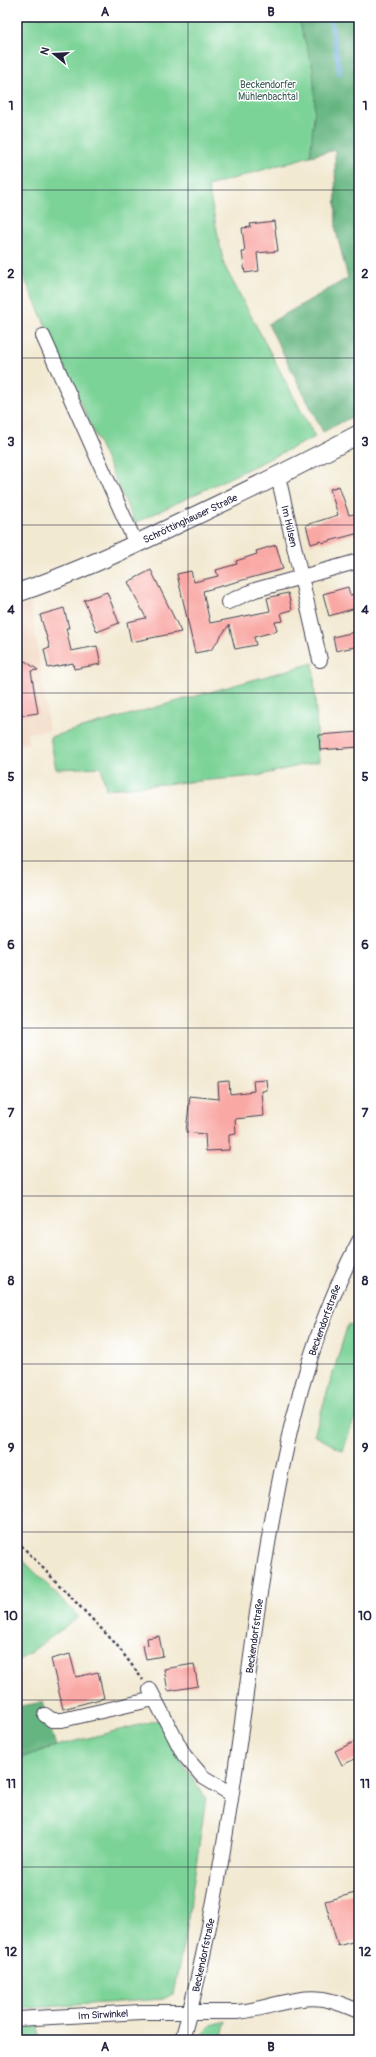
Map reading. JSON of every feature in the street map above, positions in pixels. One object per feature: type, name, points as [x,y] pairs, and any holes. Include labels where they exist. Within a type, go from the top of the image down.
[{"type":"main road","name":"Schröttinghauser Straße","points":[[17,593],[75,572],[136,544],[278,476],[359,434]]},
{"type":"street","points":[[43,336],[136,544]]},
{"type":"street","name":"Im Hülsen","points":[[278,476],[320,660]]},
{"type":"street","points":[[228,602],[255,590],[359,561]]},
{"type":"street","name":"Beckendorfstraße","points":[[182,2040],[207,1942],[231,1794],[271,1521],[287,1440],[314,1348],[342,1272],[359,1241]]},
{"type":"street","points":[[45,1715],[52,1720],[62,1720],[152,1695],[184,1755],[203,1777],[214,1786],[231,1794]]},
{"type":"street","name":"Im Sirwinkel","points":[[17,2019],[141,2012],[190,2013],[252,2011],[308,1999],[323,1999],[359,2012]]},
{"type":"path","points":[[17,1541],[116,1644],[152,1695]]},
{"type":"shaded area","points":[[31,604],[49,730],[27,733],[29,744],[17,745],[17,608]]},
{"type":"green space","name":"Beckendorfer Mühlenbachtal","points":[[17,17],[359,17],[310,156],[208,186],[224,265],[315,437],[135,523],[17,262]]},
{"type":"green space","points":[[298,17],[359,17],[359,413],[323,432],[268,324],[348,278],[336,231],[335,150],[310,156],[315,106],[313,69]]},
{"type":"green space","points":[[313,663],[319,761],[257,776],[106,789],[101,767],[56,769],[50,737]]},
{"type":"green space","points":[[348,1324],[359,1328],[359,1415],[353,1422],[343,1451],[314,1435]]},
{"type":"green space","points":[[17,1554],[79,1617],[17,1662]]},
{"type":"green space","points":[[42,1702],[56,1746],[17,1759],[17,1707]]},
{"type":"green space","points":[[159,1720],[176,1754],[206,1798],[186,1932],[173,1994],[163,1999],[17,2009],[17,1759],[56,1746]]},
{"type":"green space","points":[[226,2021],[221,2040],[199,2040],[211,2025]]},
{"type":"green space","points":[[38,2023],[39,2040],[17,2040],[17,2026]]},
{"type":"building","points":[[274,221],[278,251],[257,253],[259,271],[245,273],[242,252],[245,252],[242,228],[251,227],[250,224]]},
{"type":"building","points":[[339,486],[349,515],[359,513],[359,533],[322,543],[321,541],[311,544],[306,525],[338,515],[330,489]]},
{"type":"building","points":[[276,545],[283,569],[203,591],[210,623],[270,611],[267,598],[288,593],[292,610],[281,613],[283,621],[275,622],[277,631],[254,637],[256,645],[235,649],[229,625],[211,650],[195,653],[177,574],[191,571],[194,582],[218,576],[216,570],[237,564],[236,561],[257,554],[256,551]]},
{"type":"building","points":[[151,570],[181,632],[131,642],[127,622],[146,618],[128,582]]},
{"type":"building","points":[[348,587],[350,595],[359,593],[359,607],[329,616],[323,594]]},
{"type":"building","points":[[107,592],[119,623],[97,632],[84,600]]},
{"type":"building","points":[[64,608],[69,628],[66,628],[71,651],[97,646],[101,664],[74,669],[73,663],[48,668],[44,649],[50,648],[40,615]]},
{"type":"building","points":[[359,631],[359,646],[336,651],[333,637]]},
{"type":"building","points":[[25,661],[38,670],[31,671],[38,713],[17,716],[17,663]]},
{"type":"building","points":[[359,732],[359,747],[320,750],[319,735]]},
{"type":"building","points":[[266,1079],[267,1090],[262,1091],[264,1116],[235,1119],[236,1134],[229,1135],[229,1150],[206,1151],[205,1134],[186,1132],[190,1096],[219,1099],[218,1082],[229,1081],[230,1094],[254,1091],[253,1080]]},
{"type":"building","points":[[159,1636],[163,1656],[146,1659],[143,1646],[148,1645],[147,1638]]},
{"type":"building","points":[[70,1654],[76,1677],[98,1672],[104,1698],[63,1709],[51,1659]]},
{"type":"building","points":[[194,1664],[198,1686],[168,1691],[164,1669]]},
{"type":"building","points":[[354,1742],[359,1752],[359,1757],[342,1765],[335,1751]]},
{"type":"building","points":[[359,1892],[359,1940],[338,1946],[325,1901]]},
{"type":"waterway","points":[[330,17],[340,73]]}]
